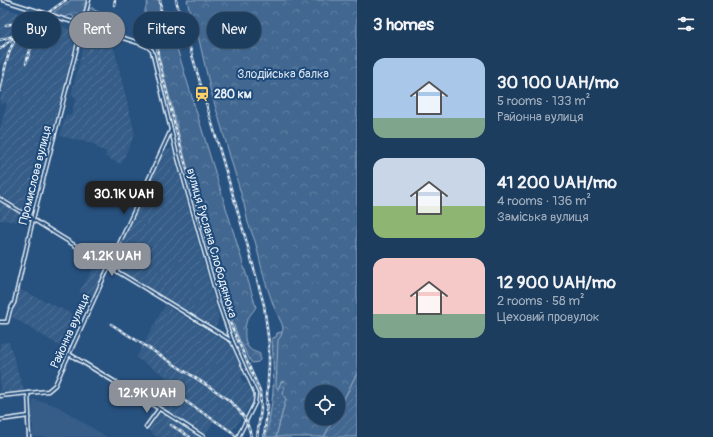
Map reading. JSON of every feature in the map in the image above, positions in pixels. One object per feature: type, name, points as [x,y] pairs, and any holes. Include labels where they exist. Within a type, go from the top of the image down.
[{"type":"street","points":[[3,0],[69,21]]},
{"type":"street","name":"Промислова вулиця","points":[[86,12],[90,0]]},
{"type":"street","name":"вулиця Руслана Слободянюка","points":[[125,39],[150,48],[154,55],[176,151],[215,289],[232,341],[256,394],[254,405],[238,437]]},
{"type":"street","name":"Промислова вулиця","points":[[0,322],[7,322],[10,310],[14,303],[33,219],[76,48]]},
{"type":"street","name":"Районна вулиця","points":[[28,393],[48,392],[57,381],[171,129]]},
{"type":"street","points":[[0,199],[232,341]]},
{"type":"street","points":[[68,354],[204,437]]},
{"type":"street","points":[[0,396],[28,393],[29,437]]},
{"type":"street","points":[[146,427],[159,410]]},
{"type":"street","points":[[0,420],[29,416]]},
{"type":"shaded area","points":[[0,7],[16,12],[12,12],[12,33],[6,37],[0,38]]},
{"type":"shaded area","points":[[61,26],[69,29],[69,48],[73,48],[52,134],[43,131],[39,146],[34,145],[32,152],[33,160],[45,163],[32,215],[0,195],[0,129],[7,102],[0,105],[0,99],[13,48],[61,48]]},
{"type":"shaded area","points":[[0,42],[10,48],[0,67]]},
{"type":"shaded area","points":[[83,48],[114,48],[135,134],[121,164],[105,157],[107,152],[96,148],[97,145],[60,136],[66,114],[71,116],[76,97],[71,95]]},
{"type":"shaded area","points":[[43,131],[52,134],[45,163],[33,160],[32,152],[34,145],[39,146]]},
{"type":"shaded area","points":[[172,149],[219,318],[214,326],[111,266],[164,150]]},
{"type":"shaded area","points":[[0,201],[22,215],[18,222],[0,221]]},
{"type":"shaded area","points":[[97,263],[106,268],[91,299],[79,292]]},
{"type":"shaded area","points":[[19,289],[81,318],[68,351],[12,317]]},
{"type":"shaded area","points":[[165,305],[230,344],[244,375],[241,377],[244,384],[247,383],[254,399],[231,433],[214,421],[205,435],[160,408],[165,400],[155,394],[166,376],[136,358]]},
{"type":"shaded area","points":[[9,342],[24,391],[0,392],[0,343]]},
{"type":"shaded area","points":[[33,399],[59,407],[107,437],[32,437],[33,425],[31,424]]},
{"type":"shaded area","points":[[160,414],[167,415],[202,437],[157,437],[147,429]]},
{"type":"green space","points":[[71,0],[86,0],[84,12],[69,12],[69,16],[64,18],[61,17],[61,12],[54,12]]},
{"type":"green space","points":[[148,0],[159,0],[160,12],[145,12]]},
{"type":"green space","name":"Злодійська балка","points":[[187,0],[357,0],[357,373],[345,397],[345,385],[305,385],[305,425],[330,425],[324,437],[276,437],[286,399],[283,395],[284,381],[281,382],[278,389],[276,386],[278,340],[283,329],[282,324],[265,281],[255,241],[248,223],[244,204],[210,88],[199,39],[199,12],[190,12]]},
{"type":"green space","points":[[93,8],[99,12],[87,12],[88,9]]},
{"type":"green space","points":[[158,48],[177,48],[256,307],[247,321],[245,337],[247,346],[260,354],[260,360],[258,362],[251,362],[240,341],[231,318],[192,186]]},
{"type":"green space","points":[[282,332],[279,387],[281,382],[284,381],[286,383],[283,395],[286,399],[276,437],[266,437],[273,391],[272,338],[276,337],[277,333]]},
{"type":"green space","points":[[357,373],[357,437],[324,437],[330,425],[345,425],[345,397]]},
{"type":"railway","points":[[49,12],[66,0]]},
{"type":"railway","points":[[114,5],[115,0]]},
{"type":"railway","points":[[160,0],[161,14],[157,50],[158,57],[176,130],[228,318],[260,391],[261,409],[257,437]]},
{"type":"railway","points":[[176,0],[264,305],[269,344],[266,411]]},
{"type":"railway","points":[[6,25],[12,24]]},
{"type":"railway","points":[[0,40],[12,36]]},
{"type":"railway","points":[[0,49],[12,39]]},
{"type":"railway","points":[[0,91],[7,58],[12,46]]},
{"type":"railway","points":[[26,63],[30,48]]},
{"type":"railway","points":[[111,324],[225,397],[244,417],[251,437]]},
{"type":"railway","points":[[162,386],[232,432],[236,437]]},
{"type":"railway","points":[[264,437],[268,405]]},
{"type":"railway","points":[[171,425],[190,437]]},
{"type":"place","name":"280 км","points":[[202,94]]}]
